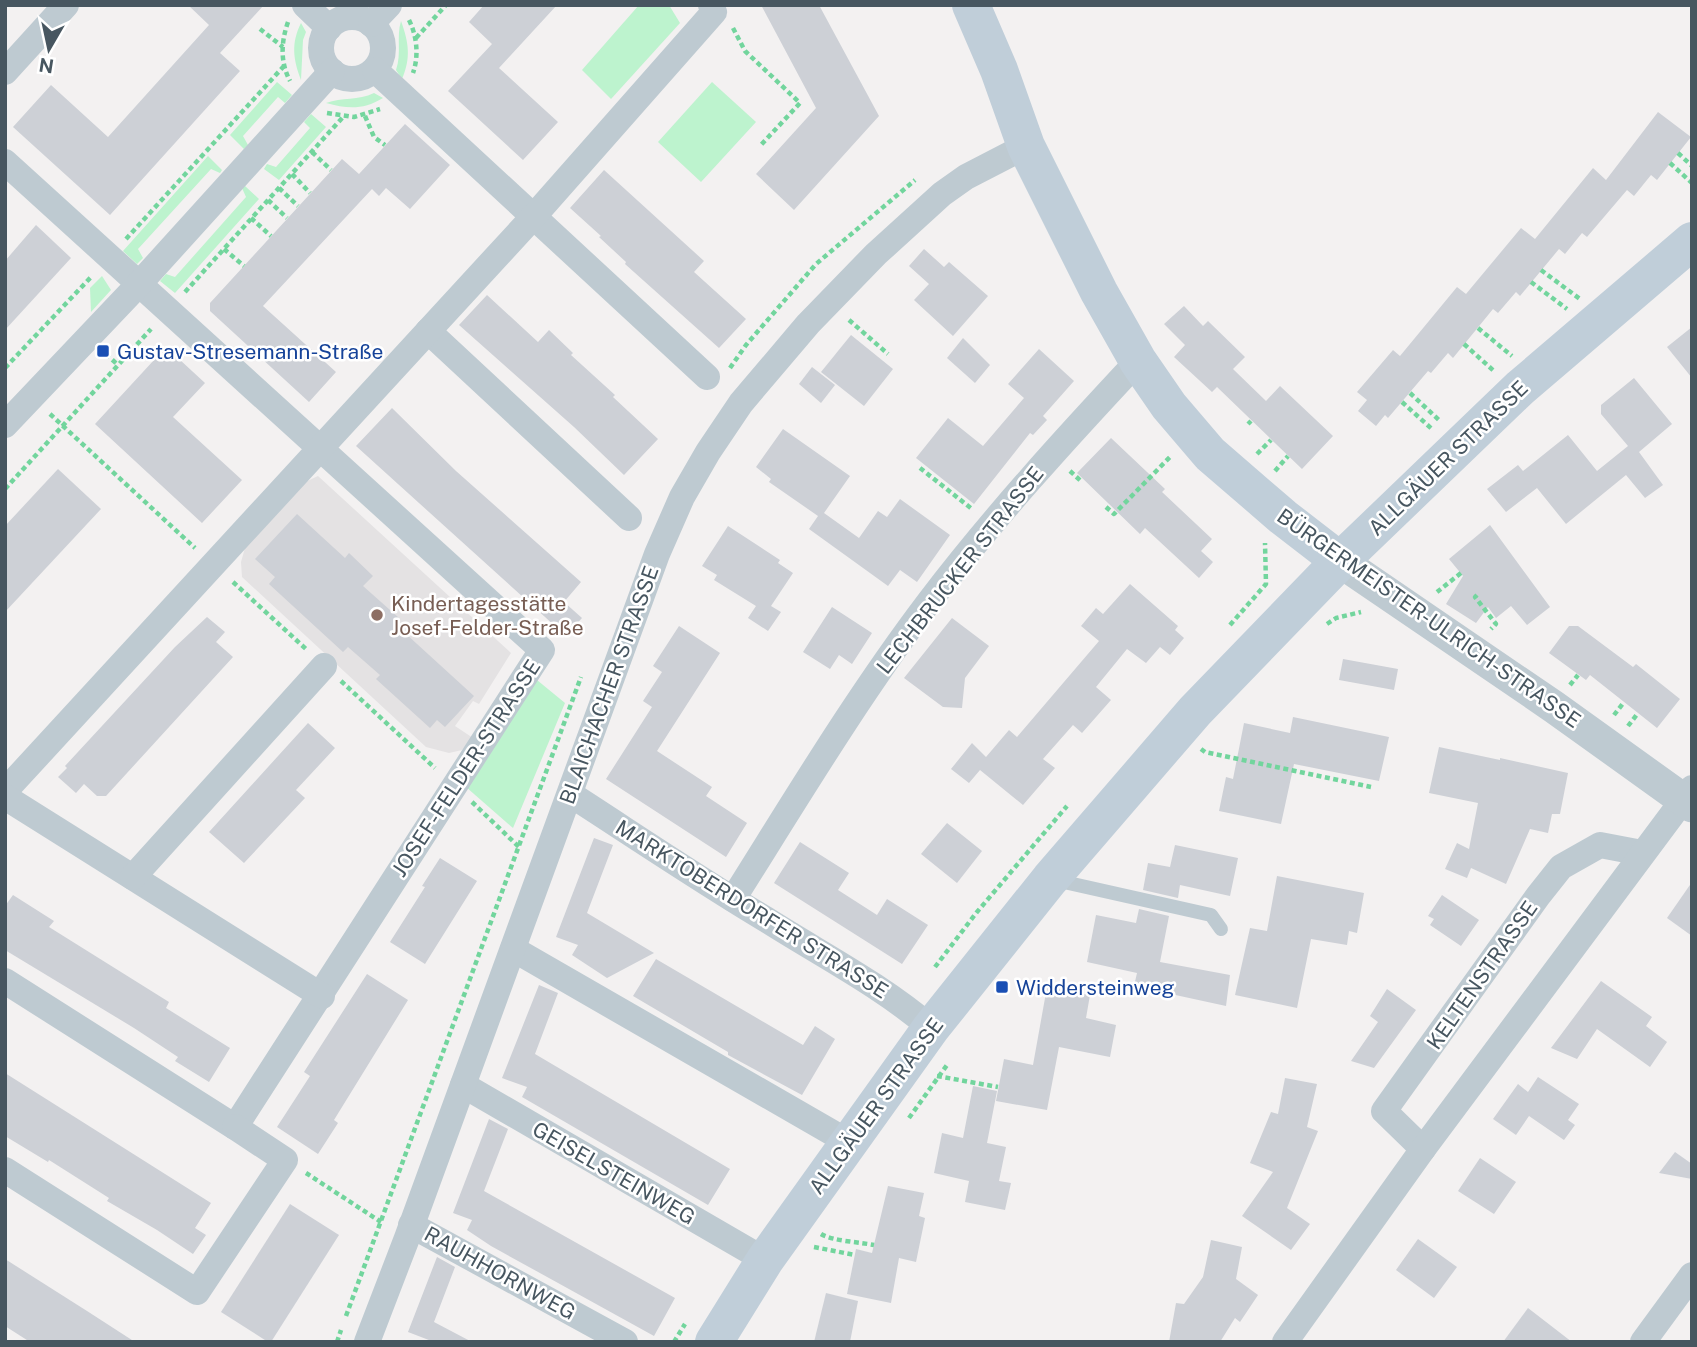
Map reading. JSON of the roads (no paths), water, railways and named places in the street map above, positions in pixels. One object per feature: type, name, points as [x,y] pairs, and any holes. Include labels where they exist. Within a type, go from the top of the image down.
[{"type":"main road","name":"BÜRGERMEISTER-ULRICH-STRASSE","points":[[971,5],[999,70],[1026,146],[1099,292],[1138,361],[1192,434],[1236,477],[1340,561]]},
{"type":"main road","name":"ALLGÄUER STRASSE","points":[[714,1342],[782,1236],[931,1028],[1050,878],[1177,732],[1340,561],[1459,447],[1535,375],[1692,241]]},
{"type":"street","points":[[5,72],[66,5]]},
{"type":"street","points":[[305,5],[330,28]]},
{"type":"street","points":[[322,996],[5,794],[534,216],[714,12],[720,14]]},
{"type":"street","points":[[381,15],[383,50],[375,70],[369,75],[354,79],[338,76],[324,60],[321,47],[330,28],[342,19],[365,20],[381,15]]},
{"type":"street","points":[[375,70],[707,377]]},
{"type":"street","points":[[5,425],[139,284],[332,71]]},
{"type":"street","name":"BLAICHACHER STRASSE","points":[[367,1342],[657,554],[682,497],[741,403],[876,254],[966,177],[1026,146]]},
{"type":"street","points":[[5,162],[139,284]]},
{"type":"street","name":"JOSEF-FELDER-STRASSE","points":[[139,284],[542,650],[235,1128]]},
{"type":"street","points":[[428,331],[629,518]]},
{"type":"street","name":"LECHBRUCKER STRASSE","points":[[733,900],[868,688],[929,602],[1051,453],[1138,361]]},
{"type":"street","name":"BÜRGERMEISTER-ULRICH-STRASSE","points":[[1340,561],[1689,798]]},
{"type":"street","points":[[133,877],[324,666]]},
{"type":"street","name":"MARKTOBERDORFER STRASSE","points":[[570,794],[733,900],[879,988],[931,1028]]},
{"type":"street","points":[[1285,1342],[1423,1149],[1642,853],[1689,798]]},
{"type":"street","name":"KELTENSTRASSE","points":[[1423,1149],[1384,1111],[1538,896],[1561,867],[1600,845],[1642,853]]},
{"type":"street","points":[[513,949],[850,1143]]},
{"type":"street","points":[[5,981],[285,1160],[197,1292],[5,1170]]},
{"type":"street","name":"GEISELSTEINWEG","points":[[463,1085],[782,1236]]},
{"type":"street","name":"RAUHHORNWEG","points":[[411,1225],[625,1342]]},
{"type":"street","points":[[1643,1342],[1692,1275]]},
{"type":"lane","points":[[1050,878],[1211,915],[1221,929]]},
{"type":"place","name":"Gustav-Stresemann-Straße","points":[[103,351]]},
{"type":"place","name":"Kindertagesstätte Josef-Felder-Straße","points":[[377,615]]},
{"type":"place","name":"Widdersteinweg","points":[[1002,987]]}]
